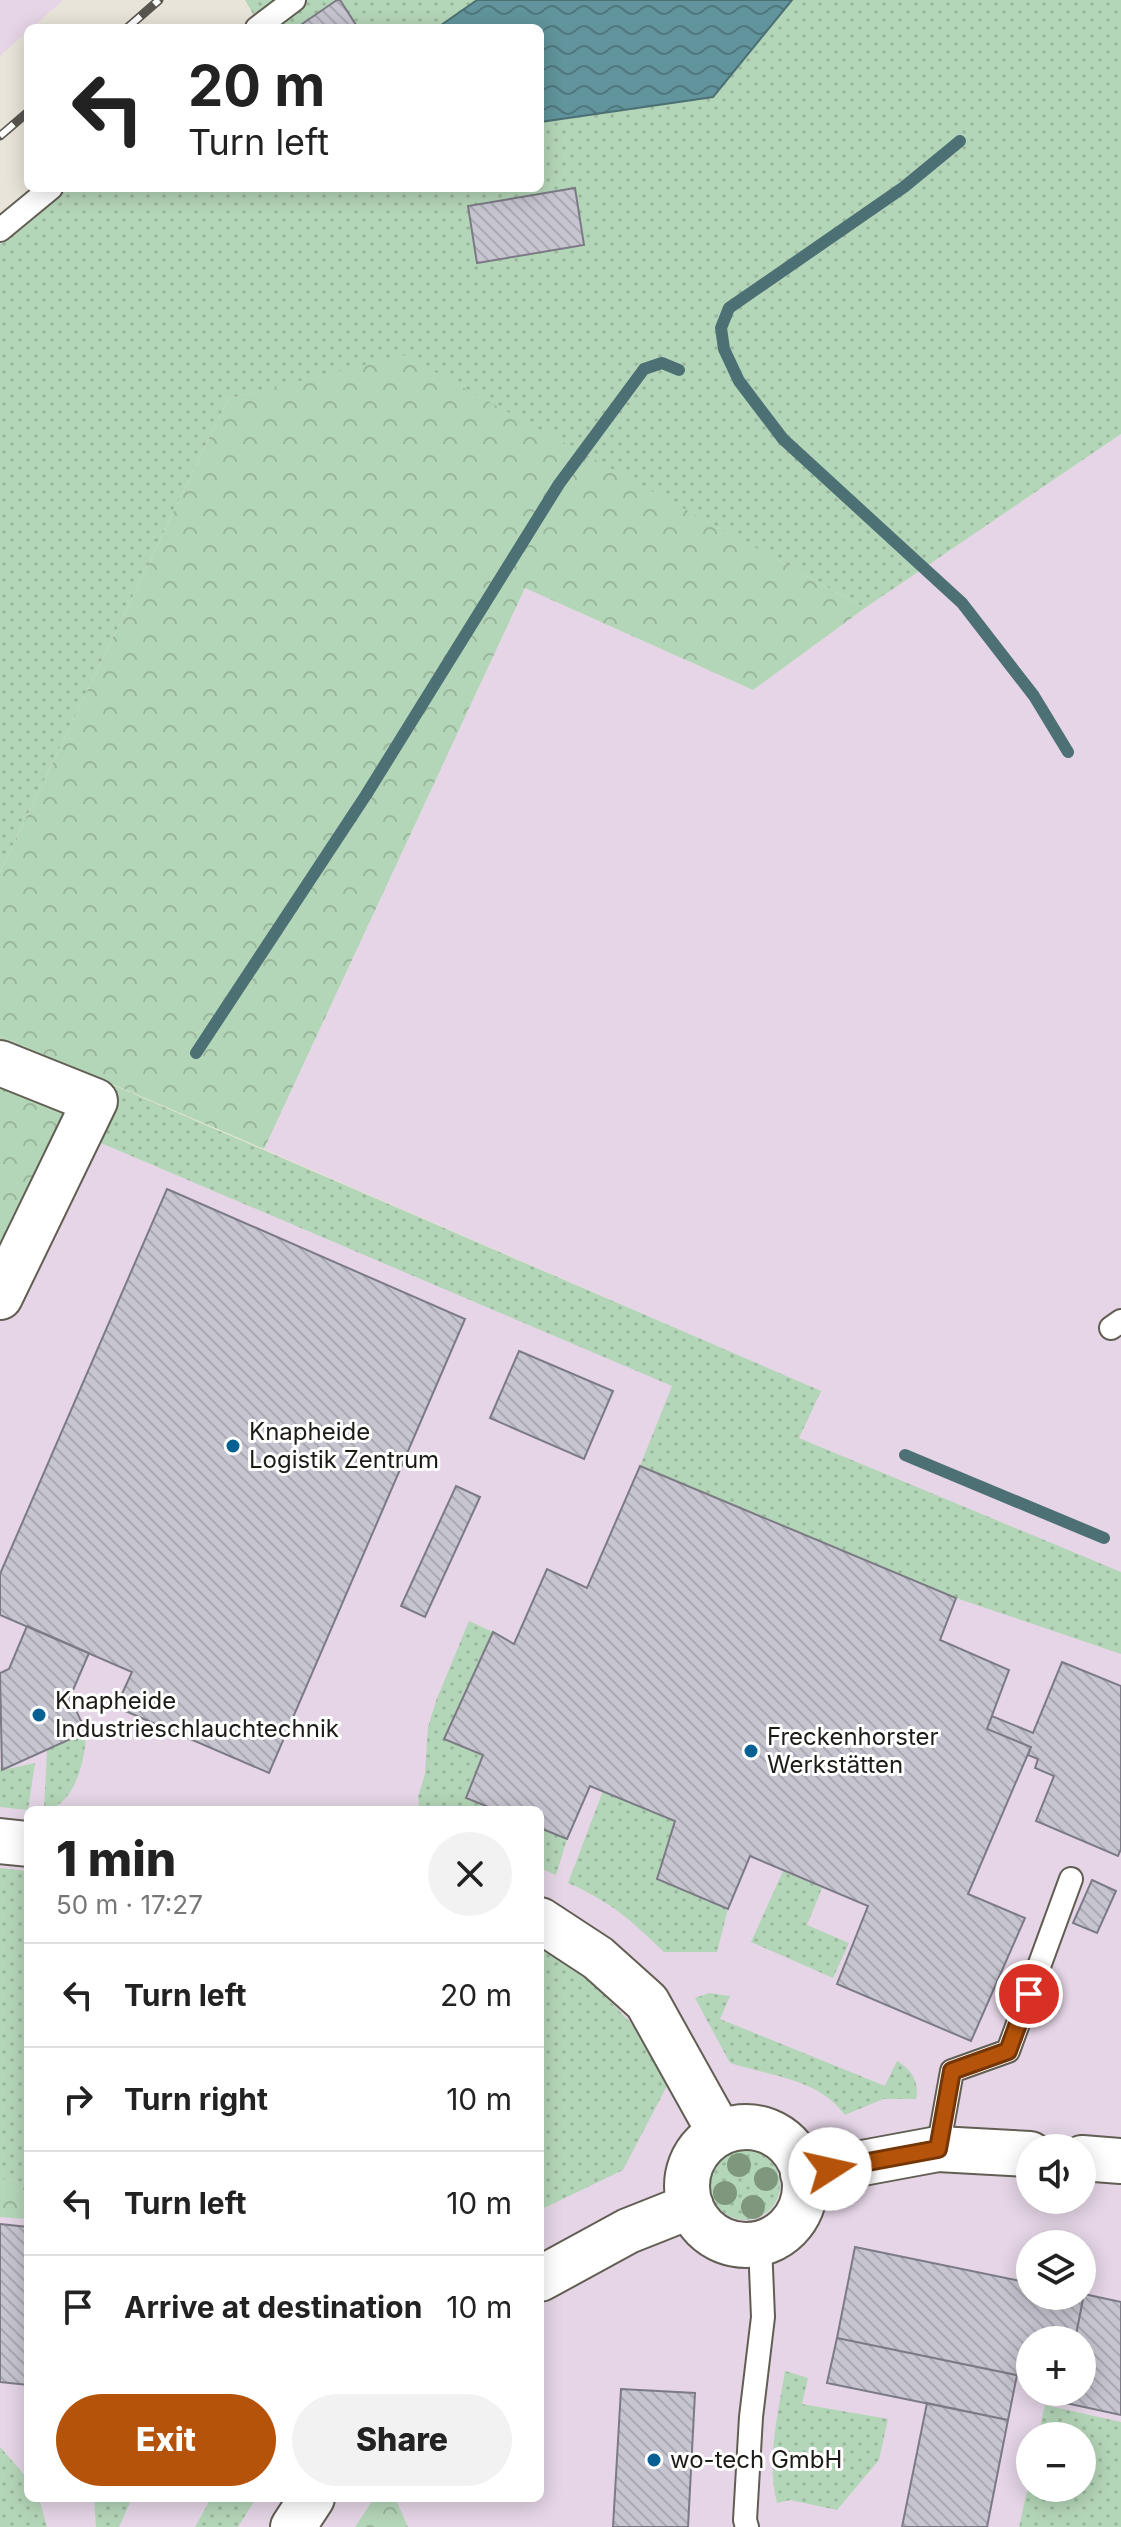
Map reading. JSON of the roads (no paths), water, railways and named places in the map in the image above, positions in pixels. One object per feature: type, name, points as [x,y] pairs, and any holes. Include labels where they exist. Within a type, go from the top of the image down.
[{"type":"street","points":[[0,1063],[95,1101],[0,1297]]},
{"type":"street","points":[[0,1841],[24,1844]]},
{"type":"street","points":[[544,1923],[598,1958],[647,2002],[720,2133]]},
{"type":"street","points":[[737,2127],[755,2127],[787,2143],[797,2157],[803,2174],[804,2193],[799,2212],[787,2228],[760,2244],[733,2243],[715,2236],[701,2224],[687,2190],[688,2172],[694,2156],[720,2133],[737,2127]]},
{"type":"street","points":[[803,2174],[938,2149],[1016,2153]]},
{"type":"street","points":[[1096,2159],[1121,2161]]},
{"type":"street","points":[[544,2277],[628,2231],[691,2206]]},
{"type":"street","points":[[293,2527],[309,2502]]},
{"type":"lane","points":[[262,24],[294,0]]},
{"type":"lane","points":[[0,230],[46,192]]},
{"type":"lane","points":[[938,2149],[952,2071],[1008,2051],[1071,1879]]},
{"type":"lane","points":[[747,2527],[745,2507],[751,2417],[763,2317],[760,2244]]},
{"type":"water","points":[[477,0],[792,0],[713,97],[544,121],[544,24],[443,24]]},
{"type":"waterway","points":[[960,141],[904,187],[729,308],[721,328],[724,349],[739,381],[783,439],[962,603],[1034,696],[1068,752]]},
{"type":"waterway","points":[[196,1053],[366,795],[559,484],[644,369],[662,363],[679,370]]},
{"type":"waterway","points":[[905,1455],[1104,1538]]},
{"type":"railway","points":[[132,24],[159,0]]},
{"type":"railway","points":[[0,136],[24,115]]},
{"type":"place","name":"Knapheide Logistik Zentrum","points":[[233,1446]]},
{"type":"place","name":"Knapheide Industrieschlauchtechnik","points":[[39,1715]]},
{"type":"place","name":"Freckenhorster Werkstätten","points":[[751,1751]]},
{"type":"place","name":"wo-tech GmbH","points":[[654,2460]]}]
